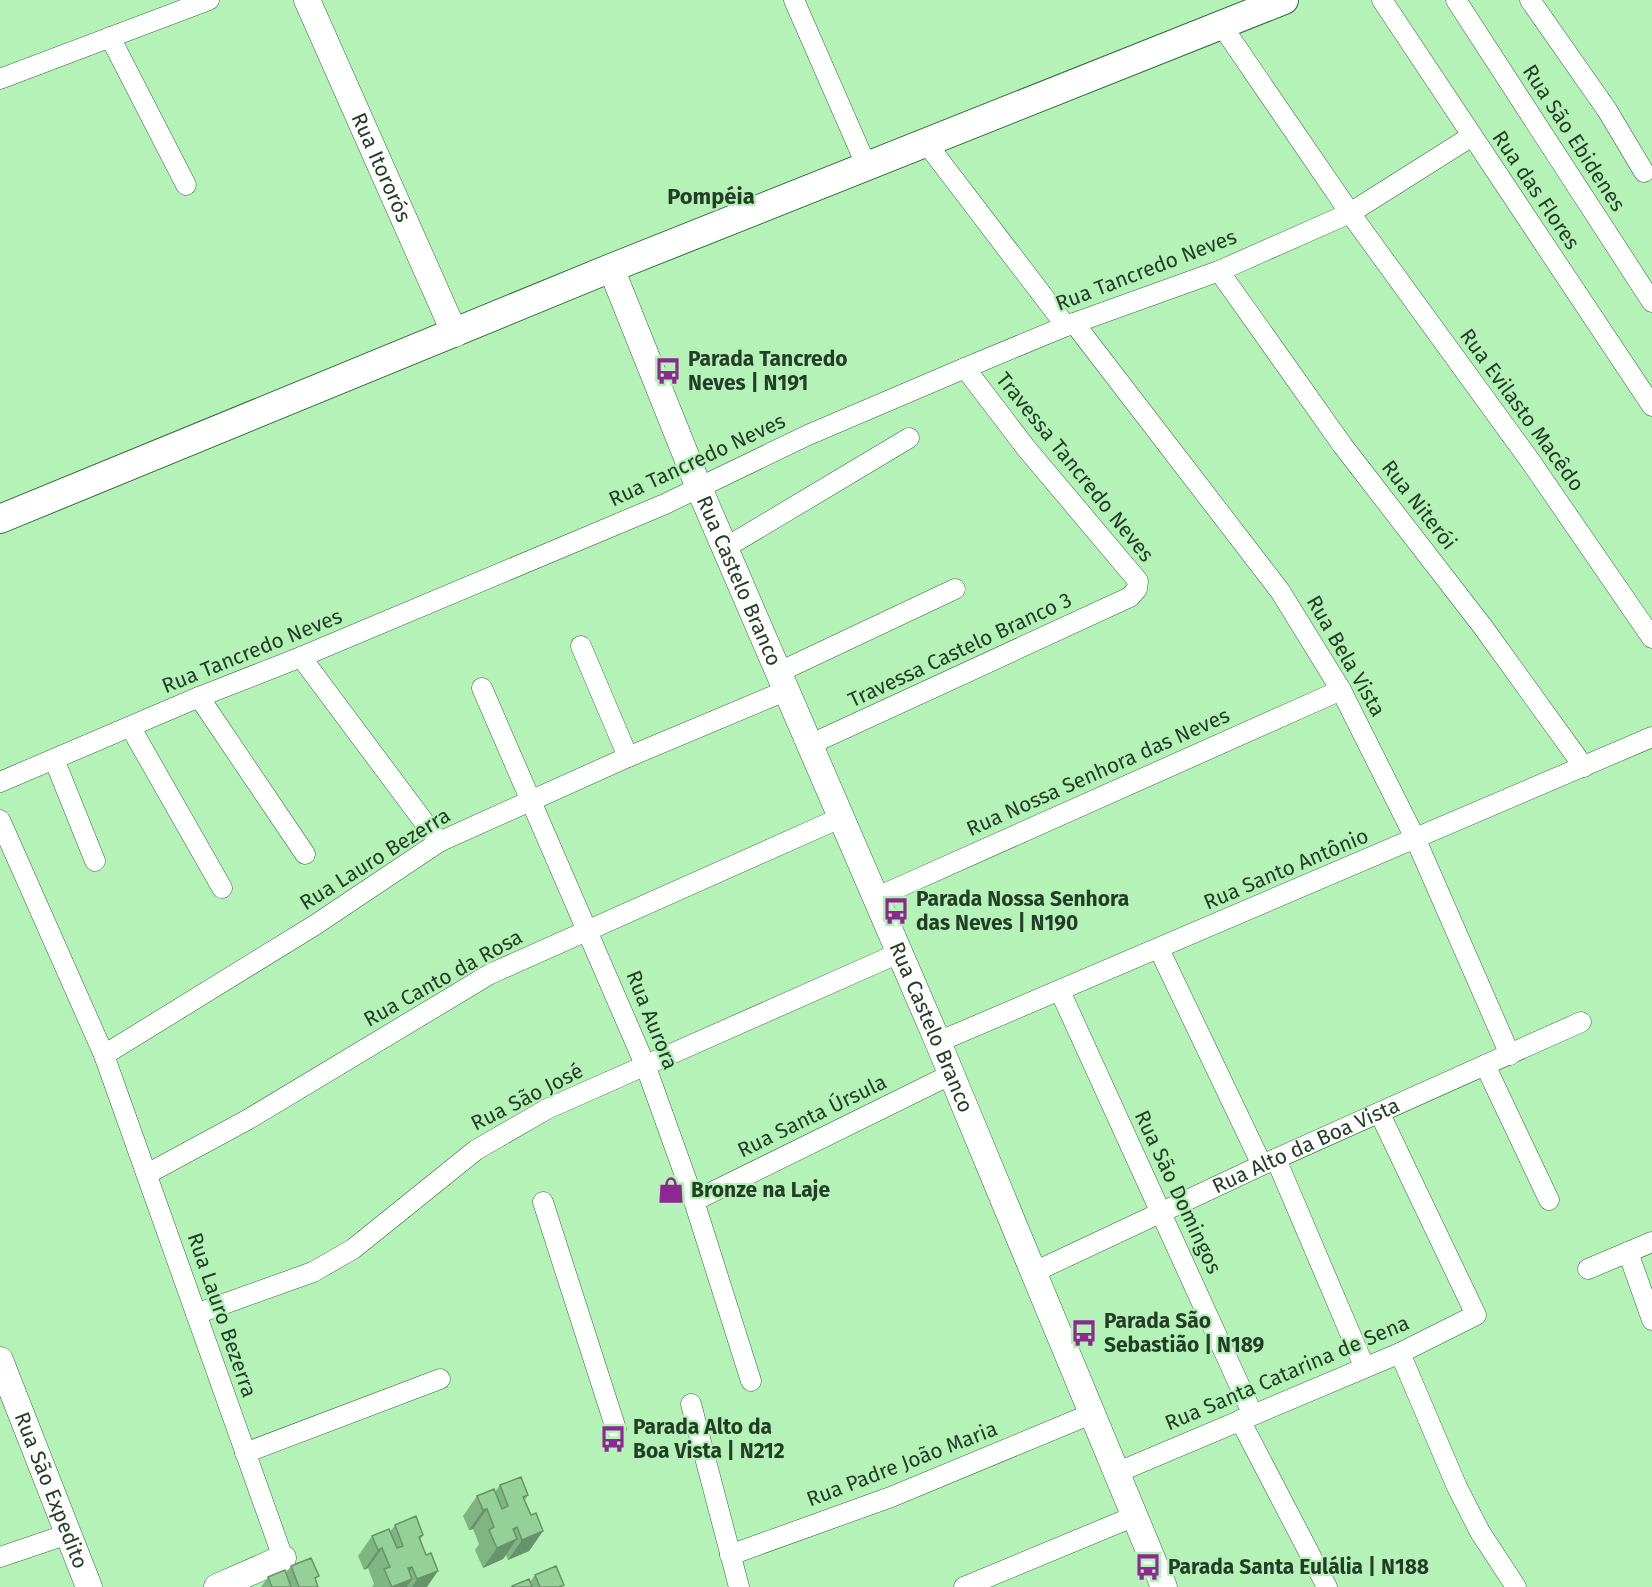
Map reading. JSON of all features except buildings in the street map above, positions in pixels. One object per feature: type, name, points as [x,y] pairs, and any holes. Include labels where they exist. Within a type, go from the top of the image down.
[{"type":"main road","points":[[0,519],[611,268],[1284,0]]},
{"type":"street","points":[[0,79],[209,0]]},
{"type":"street","name":"Rua Itororós","points":[[307,0],[455,334]]},
{"type":"street","points":[[794,0],[867,166]]},
{"type":"street","name":"Rua das Flores","points":[[1382,0],[1652,406]]},
{"type":"street","name":"Rua São Ebidenes","points":[[1456,0],[1652,302]]},
{"type":"street","points":[[1530,0],[1607,110],[1644,172]]},
{"type":"street","name":"Rua Evilasto Macêdo","points":[[1222,26],[1350,213],[1531,462],[1652,638]]},
{"type":"street","points":[[110,37],[186,185]]},
{"type":"street","name":"Rua Tancredo Neves","points":[[0,782],[699,488],[808,435],[965,368],[1070,324],[1219,271],[1350,213],[1472,136]]},
{"type":"street","name":"Rua Bela Vista","points":[[927,144],[1280,591],[1341,690],[1416,840],[1510,1055]]},
{"type":"street","name":"Rua Castelo Branco","points":[[611,268],[699,488],[952,1074],[1032,1273],[1164,1587]]},
{"type":"street","name":"Rua Niterói","points":[[1219,271],[1343,446],[1483,627],[1584,767]]},
{"type":"street","name":"Travessa Tancredo Neves","points":[[965,368],[1026,448],[1138,582],[1137,589],[1130,597]]},
{"type":"street","points":[[725,548],[909,438]]},
{"type":"street","name":"Rua Lauro Bezerra","points":[[104,1055],[315,925],[440,842],[628,757],[781,682],[955,589]]},
{"type":"street","name":"Travessa Castelo Branco 3","points":[[809,745],[1130,597]]},
{"type":"street","points":[[580,646],[628,757]]},
{"type":"street","points":[[301,657],[440,842]]},
{"type":"street","name":"Rua Aurora","points":[[482,687],[646,1066],[694,1201],[751,1381]]},
{"type":"street","name":"Rua Nossa Senhora das Neves","points":[[875,898],[1341,690]]},
{"type":"street","points":[[199,697],[305,854]]},
{"type":"street","points":[[131,728],[222,888]]},
{"type":"street","name":"Rua Santo Antônio","points":[[938,1042],[1416,840],[1652,737]]},
{"type":"street","points":[[54,759],[94,861]]},
{"type":"street","name":"Rua Canto da Rosa","points":[[147,1174],[247,1120],[490,974],[840,818]]},
{"type":"street","name":"Rua Lauro Bezerra","points":[[0,820],[104,1055],[283,1558]]},
{"type":"street","points":[[1159,949],[1269,1162],[1364,1366]]},
{"type":"street","name":"Rua São José","points":[[196,1314],[313,1272],[353,1249],[476,1150],[547,1109],[899,953]]},
{"type":"street","name":"Rua São Domingos","points":[[1059,991],[1163,1214],[1246,1417],[1327,1587]]},
{"type":"street","name":"Rua Alto da Boa Vista","points":[[1032,1273],[1163,1214],[1269,1162],[1581,1022]]},
{"type":"street","points":[[1485,1065],[1549,1200]]},
{"type":"street","name":"Rua Santa Úrsula","points":[[694,1201],[952,1074]]},
{"type":"street","name":"Rua Santa Catarina de Sena","points":[[1116,1473],[1364,1366],[1400,1353],[1476,1315],[1380,1114]]},
{"type":"street","points":[[543,1202],[616,1430]]},
{"type":"street","points":[[1588,1269],[1652,1242]]},
{"type":"street","points":[[1628,1252],[1652,1320]]},
{"type":"street","points":[[1400,1353],[1457,1488],[1480,1532],[1516,1587]]},
{"type":"street","name":"Rua São Expedito","points":[[0,1360],[89,1587]]},
{"type":"street","points":[[245,1453],[440,1379]]},
{"type":"street","points":[[691,1404],[740,1587]]},
{"type":"street","name":"Rua Padre João Maria","points":[[730,1555],[891,1497],[1091,1414]]},
{"type":"street","points":[[964,1587],[1135,1516]]},
{"type":"street","points":[[0,1557],[68,1534]]},
{"type":"street","points":[[217,1587],[283,1558]]},
{"type":"place","name":"Parada Tancredo Neves | N191","points":[[668,371]]},
{"type":"place","name":"Parada Nossa Senhora das Neves | N190","points":[[896,911]]},
{"type":"place","name":"Bronze na Laje","points":[[671,1190]]},
{"type":"place","name":"Parada São Sebastião | N189","points":[[1084,1333]]},
{"type":"place","name":"Parada Alto da Boa Vista | N212","points":[[613,1439]]},
{"type":"place","name":"Parada Santa Eulália | N188","points":[[1148,1567]]},
{"type":"district","name":"Pompéia","points":[[711,196]]}]
